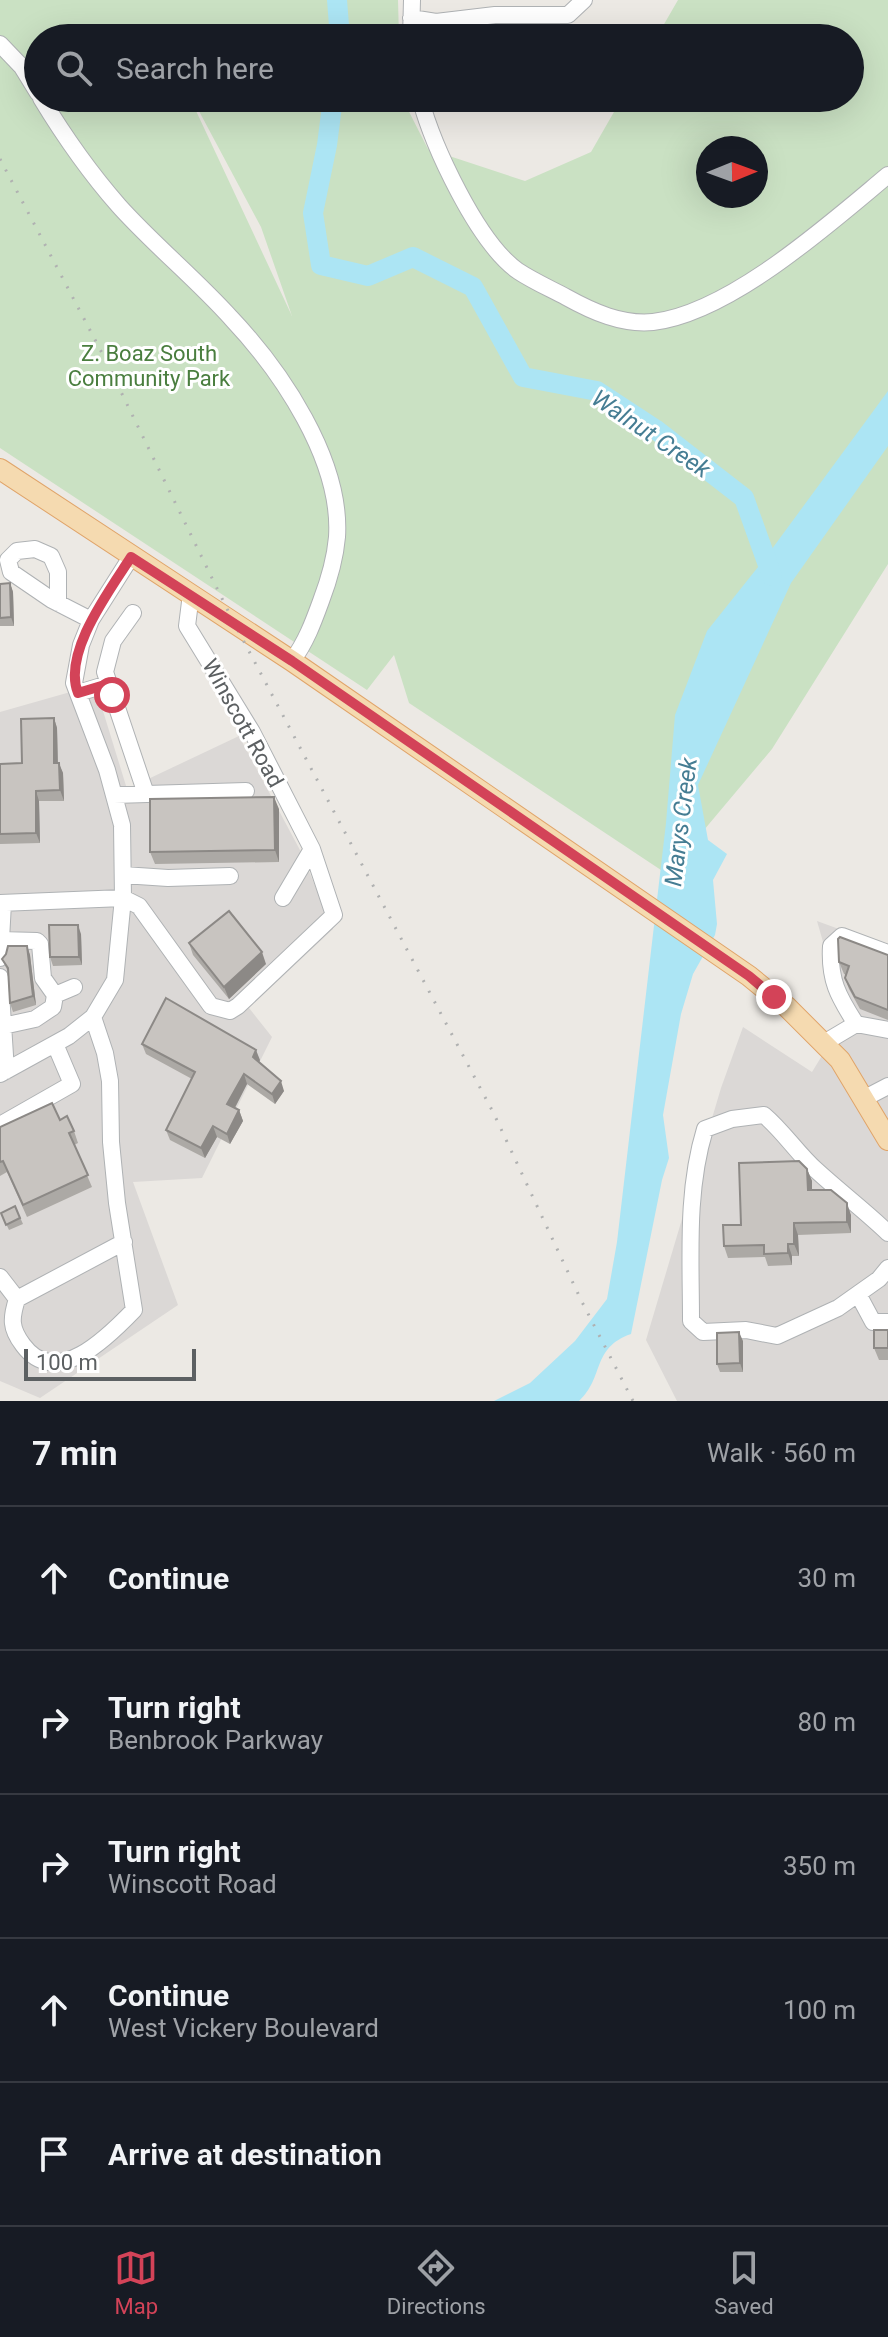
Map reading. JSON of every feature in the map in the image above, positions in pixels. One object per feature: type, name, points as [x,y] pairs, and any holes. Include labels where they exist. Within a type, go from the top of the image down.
[{"type":"main road","points":[[0,469],[292,661],[736,968],[787,1007],[840,1060],[888,1140]]},
{"type":"street","points":[[411,24],[412,0]]},
{"type":"street","points":[[411,18],[436,22],[568,7],[584,0]]},
{"type":"street","points":[[0,44],[24,70]]},
{"type":"street","points":[[50,112],[75,150],[119,206],[231,317],[270,363],[312,434],[331,485],[337,536],[328,583],[307,639],[292,661]]},
{"type":"street","points":[[425,112],[444,162],[489,242],[517,270],[593,312],[630,322],[654,322],[720,299],[788,256],[888,175]]},
{"type":"street","points":[[0,977],[3,1073],[55,1044],[93,1017],[115,980],[123,898],[122,825],[74,683],[81,645],[91,620],[131,557]]},
{"type":"street","name":"Winscott Road","points":[[123,898],[139,906],[211,1006],[230,1011],[334,915],[312,849],[252,732],[187,626],[191,594]]},
{"type":"street","points":[[58,603],[91,620]]},
{"type":"street","points":[[133,613],[113,641],[105,672],[146,794]]},
{"type":"street","points":[[78,693],[108,684]]},
{"type":"street","points":[[114,795],[246,791]]},
{"type":"street","points":[[283,898],[312,849]]},
{"type":"street","points":[[123,875],[168,878],[230,876]]},
{"type":"street","points":[[0,958],[1,903],[123,898]]},
{"type":"street","points":[[856,1024],[839,998],[830,969],[831,946],[842,936],[888,953]]},
{"type":"street","points":[[1,940],[37,941],[40,944],[43,978],[55,995],[53,1007],[41,1015],[3,1026]]},
{"type":"street","points":[[55,995],[74,987]]},
{"type":"street","points":[[93,1017],[110,1081],[111,1142],[134,1310],[111,1334],[76,1357],[54,1364],[32,1358],[16,1336],[11,1317],[17,1299],[124,1242]]},
{"type":"street","points":[[824,1043],[856,1024],[888,1030]]},
{"type":"street","points":[[0,1125],[72,1084],[55,1044]]},
{"type":"street","points":[[865,1098],[888,1086]]},
{"type":"street","points":[[888,1233],[796,1151],[782,1130],[764,1115],[732,1119],[705,1129],[690,1211],[691,1321],[703,1332],[746,1330],[777,1336],[838,1308],[879,1279],[888,1268]]},
{"type":"street","points":[[0,1277],[17,1299]]},
{"type":"street","points":[[858,1294],[873,1322],[888,1322]]},
{"type":"shaded area","points":[[95,685],[127,789],[239,736],[301,852],[333,929],[249,1008],[272,1037],[202,1178],[133,1182],[178,1305],[40,1398],[0,1381],[0,712]]},
{"type":"shaded area","points":[[817,921],[888,947],[888,1401],[677,1401],[646,1340],[721,1088],[743,1027],[812,1072],[845,1018]]},
{"type":"green space","name":"Z. Boaz South Community Park","points":[[0,0],[398,0],[399,24],[24,24],[24,112],[197,112],[292,316],[261,227],[199,112],[409,112],[428,149],[525,181],[591,152],[614,112],[864,112],[864,24],[664,24],[678,0],[888,0],[888,564],[772,749],[667,874],[409,703],[394,655],[367,690],[0,448]]},
{"type":"water","name":"Marys Creek","points":[[888,391],[888,446],[791,583],[698,785],[708,840],[727,854],[713,880],[715,935],[693,974],[681,1014],[663,1115],[669,1158],[631,1334],[610,1347],[587,1392],[579,1401],[494,1401],[530,1383],[575,1341],[607,1299],[617,1242],[666,823],[675,715],[707,631],[766,557]]},
{"type":"building","points":[[10,583],[11,617],[0,618],[0,584]]},
{"type":"building","points":[[54,718],[54,763],[59,763],[60,790],[36,791],[36,833],[0,834],[0,764],[22,763],[21,719]]},
{"type":"building","points":[[274,797],[275,850],[150,852],[150,799]]},
{"type":"building","points":[[229,911],[262,952],[224,987],[189,943]]},
{"type":"building","points":[[49,925],[78,925],[79,957],[50,957]]},
{"type":"building","points":[[840,937],[888,955],[888,1010],[855,997],[845,978],[849,966],[839,962]]},
{"type":"building","points":[[8,946],[27,946],[33,996],[10,1003],[8,968],[2,959]]},
{"type":"building","points":[[166,998],[256,1050],[253,1057],[281,1081],[272,1094],[244,1074],[227,1104],[239,1110],[227,1134],[213,1126],[201,1148],[166,1130],[195,1072],[142,1044]]},
{"type":"building","points":[[52,1103],[60,1120],[67,1116],[74,1131],[69,1133],[88,1175],[23,1205],[3,1161],[0,1162],[0,1127]]},
{"type":"building","points":[[799,1161],[807,1169],[808,1190],[831,1190],[847,1203],[847,1222],[794,1223],[794,1244],[788,1244],[788,1253],[764,1254],[764,1245],[724,1246],[723,1225],[741,1225],[739,1163]]},
{"type":"building","points":[[15,1206],[20,1218],[6,1225],[1,1213]]},
{"type":"building","points":[[874,1330],[888,1330],[888,1348],[874,1348]]},
{"type":"building","points":[[739,1332],[740,1363],[717,1364],[717,1333]]},
{"type":"waterway","name":"Walnut Creek","points":[[337,0],[339,24]]},
{"type":"waterway","name":"Walnut Creek","points":[[331,112],[313,213],[321,265],[368,276],[413,257],[473,287],[523,377],[597,391],[655,429],[744,498],[772,576]]},
{"type":"railway","points":[[0,159],[102,353],[233,621],[494,1114],[581,1300],[633,1401]]},
{"type":"route","points":[[112,695],[108,684],[78,693],[74,683],[81,645],[91,620],[131,557],[292,661],[749,976],[774,997]]}]
